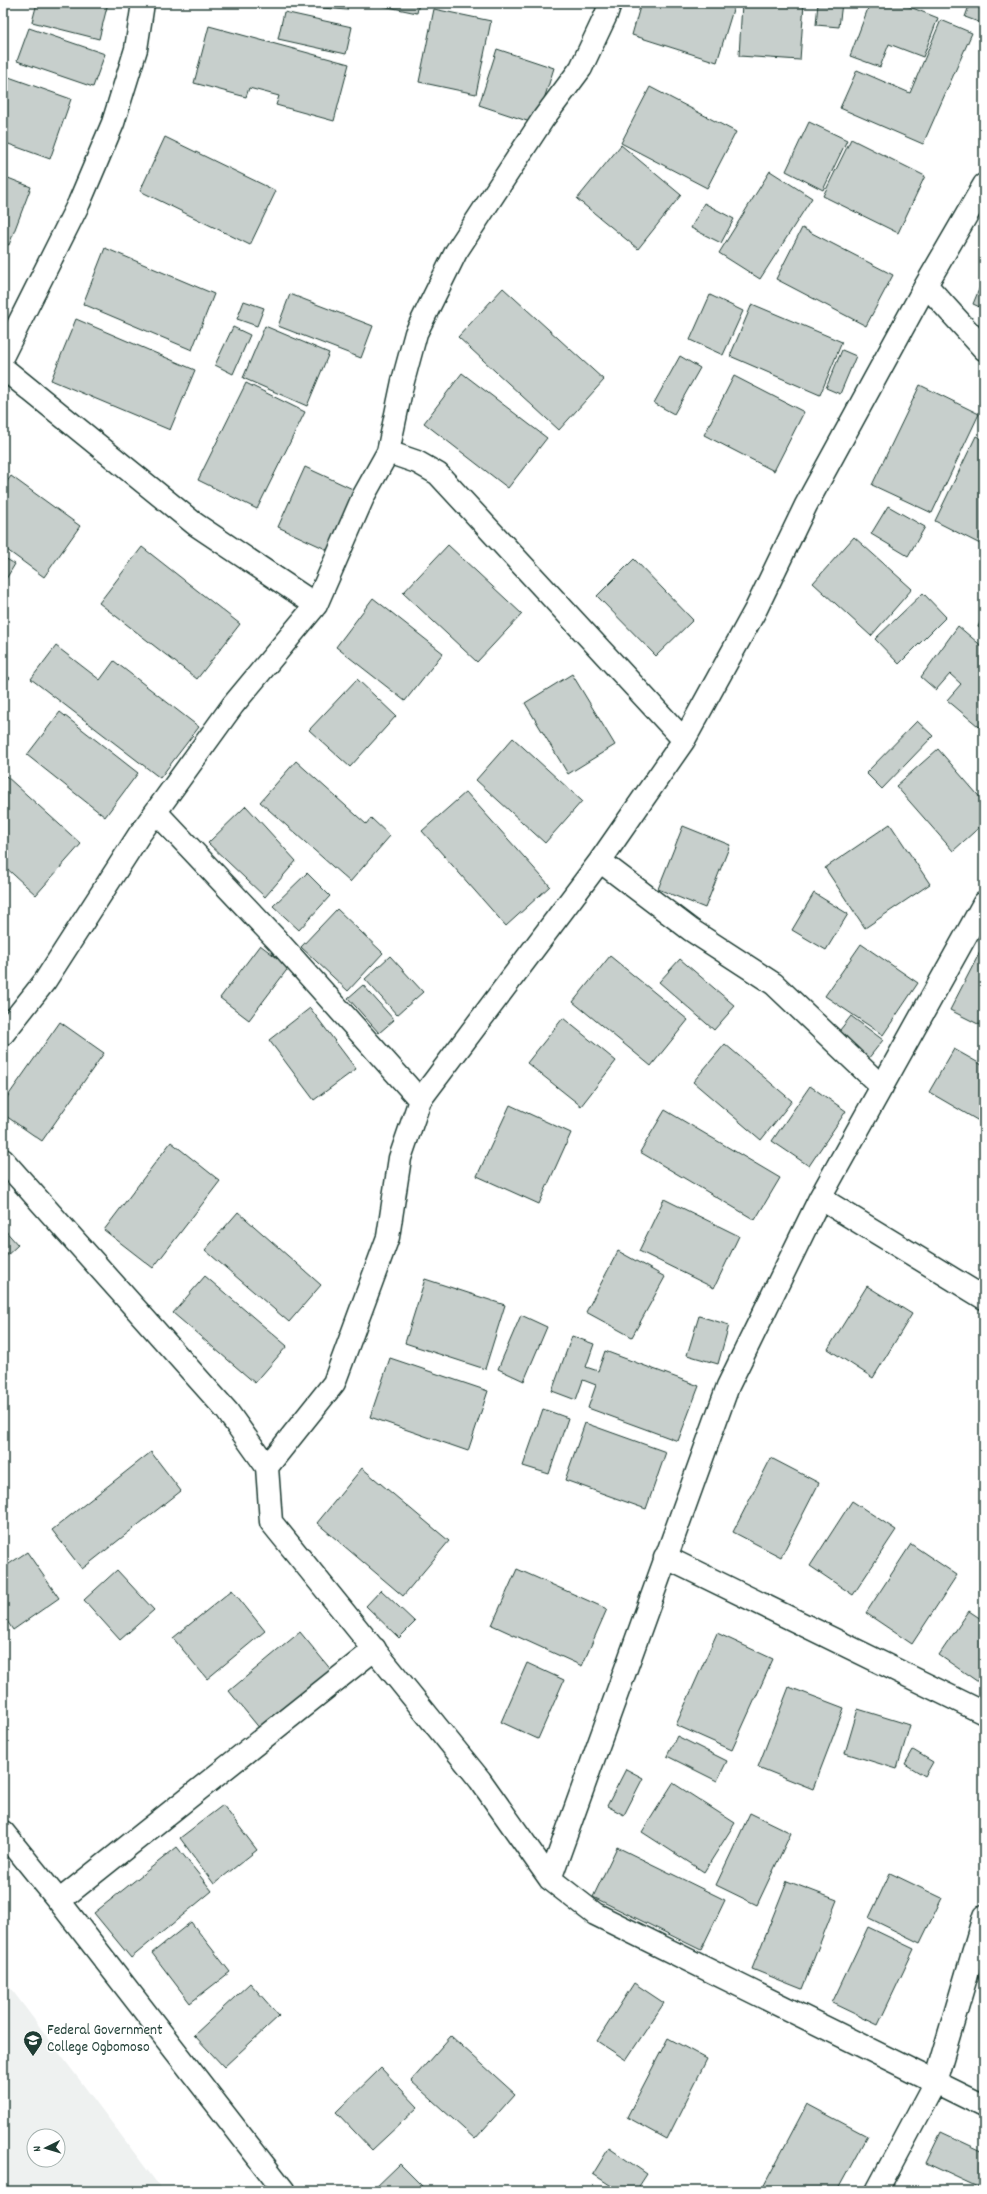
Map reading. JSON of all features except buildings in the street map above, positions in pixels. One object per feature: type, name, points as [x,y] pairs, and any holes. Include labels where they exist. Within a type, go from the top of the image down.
[{"type":"street","points":[[3,355],[79,203],[113,123],[136,49],[143,3]]},
{"type":"street","points":[[3,1034],[45,981],[119,864],[233,706],[316,605],[364,495],[388,452],[403,381],[416,334],[456,252],[543,119],[581,68],[606,15],[610,3]]},
{"type":"street","points":[[267,1468],[334,1383],[388,1237],[400,1158],[420,1100],[600,861],[684,740],[756,609],[806,505],[926,285],[984,185]]},
{"type":"street","points":[[926,285],[984,349]]},
{"type":"street","points":[[3,368],[195,524],[316,605]]},
{"type":"street","points":[[388,452],[417,462],[438,474],[684,740]]},
{"type":"street","points":[[156,812],[277,940],[420,1100]]},
{"type":"street","points":[[600,861],[691,930],[774,984],[882,1087]]},
{"type":"street","points":[[550,1879],[728,1386],[820,1198],[984,903]]},
{"type":"street","points":[[3,1160],[227,1411],[267,1468],[271,1522],[480,1780],[550,1879],[595,1914],[984,2106]]},
{"type":"street","points":[[820,1198],[984,1298]]},
{"type":"street","points":[[665,1557],[984,1713]]},
{"type":"street","points":[[59,1901],[375,1649]]},
{"type":"street","points":[[3,1832],[59,1901],[284,2191]]},
{"type":"street","points":[[877,2191],[935,2082],[984,1916]]},
{"type":"shaded area","name":"Federal Government College Ogbomoso","points":[[3,1978],[163,2191],[3,2191]]},
{"type":"place","name":"Federal Government College Ogbomoso","points":[[33,2057]]}]
